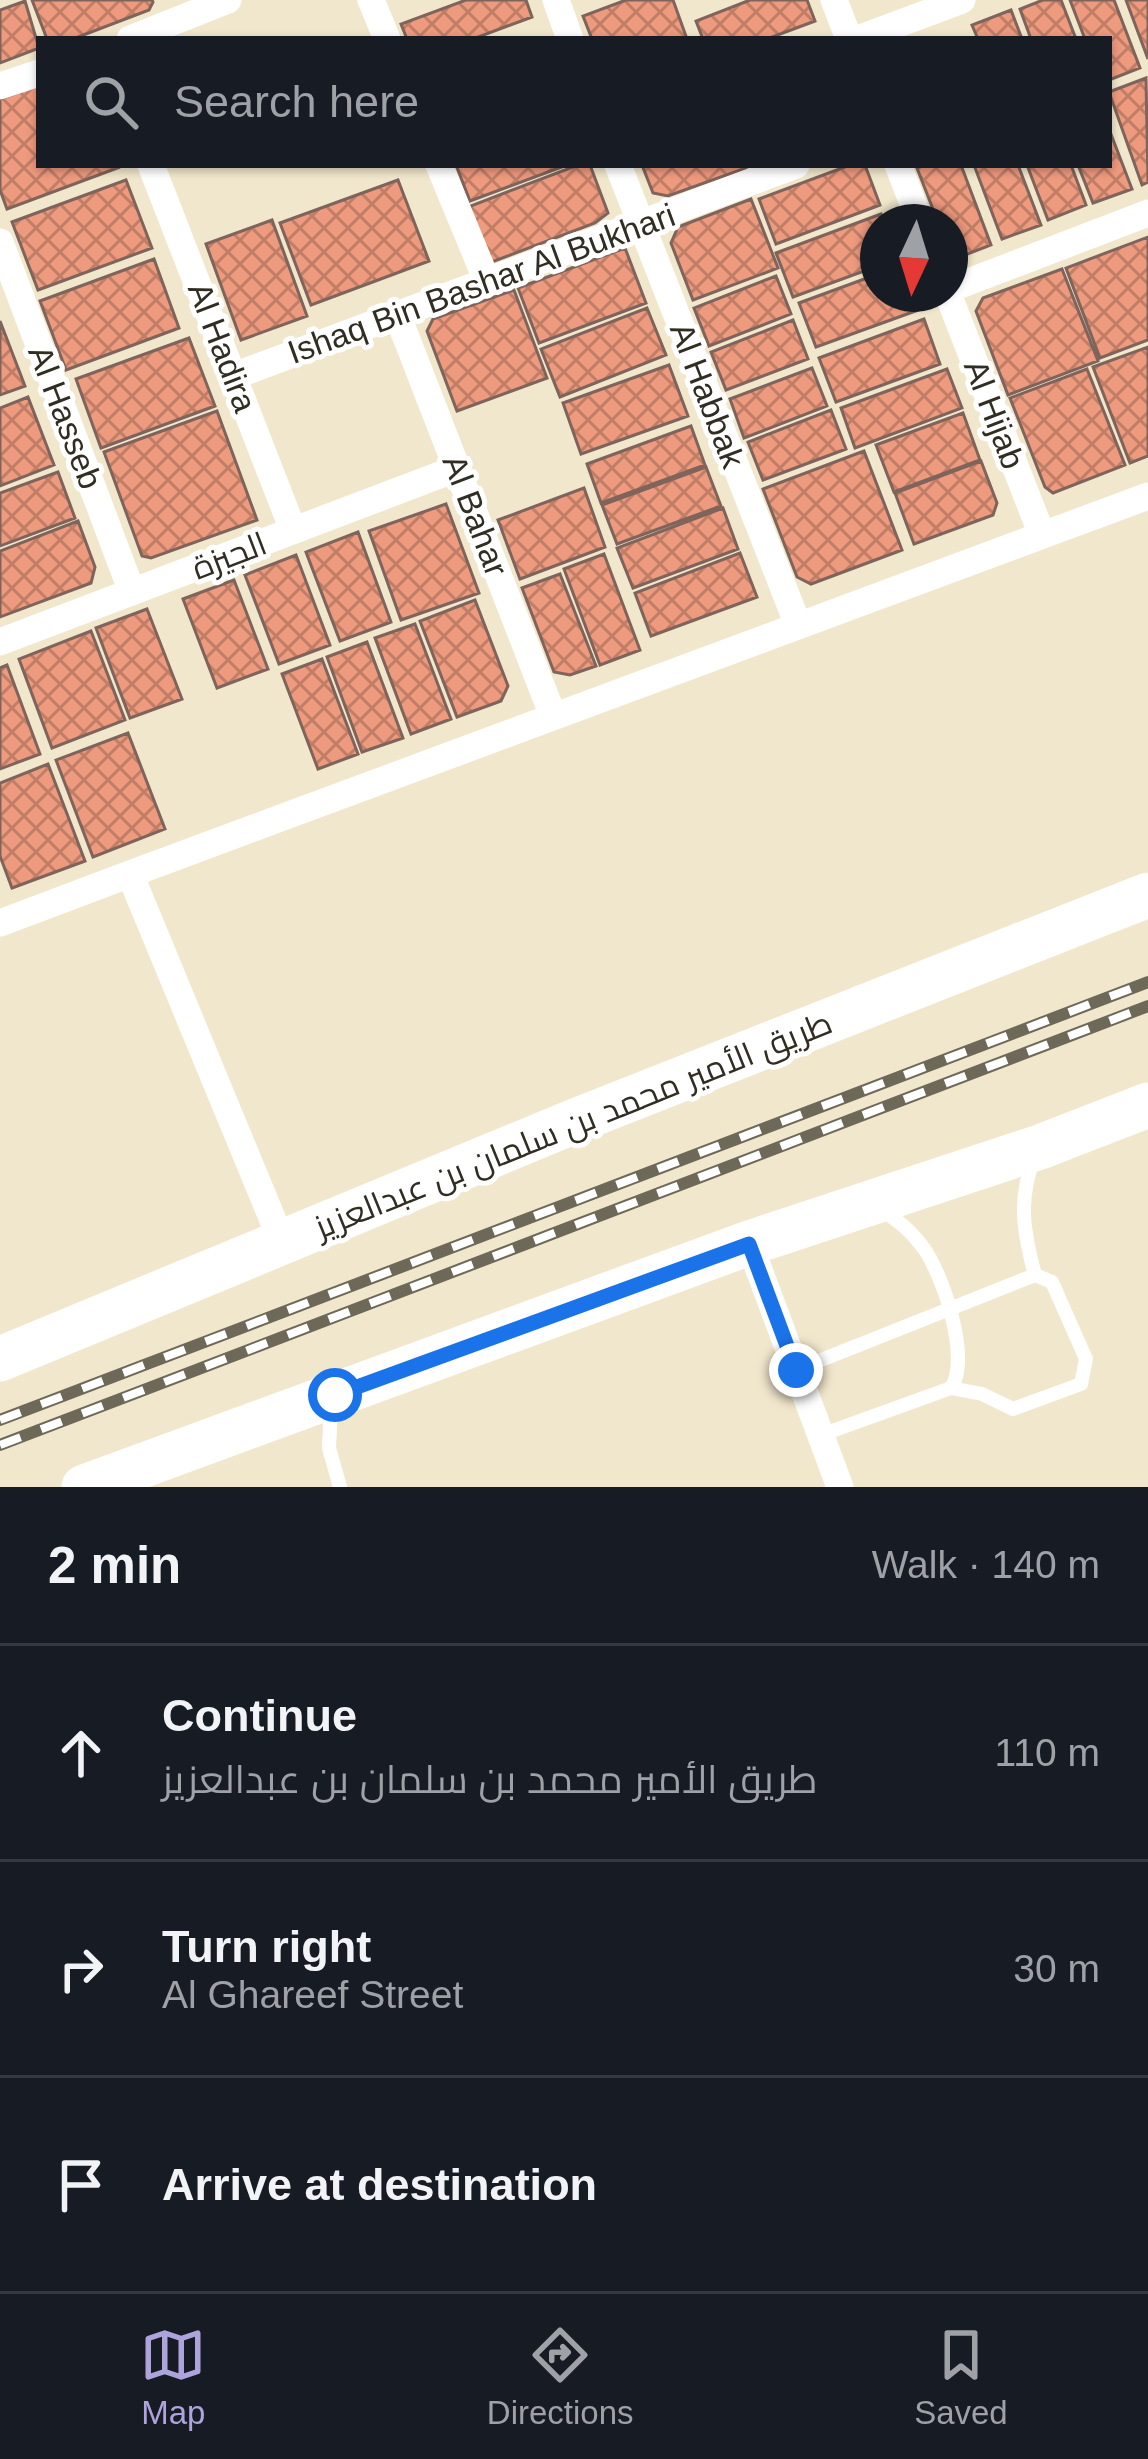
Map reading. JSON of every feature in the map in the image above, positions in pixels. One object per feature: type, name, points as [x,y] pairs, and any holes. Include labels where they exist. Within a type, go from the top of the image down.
[{"type":"main road","name":"طريق الأمير محمد بن سلمان بن عبدالعزيز","points":[[0,1359],[942,974],[1148,895]]},
{"type":"main road","points":[[84,1487],[749,1244],[1040,1147],[1148,1105]]},
{"type":"street","points":[[136,36],[193,6],[228,0]]},
{"type":"street","points":[[371,0],[386,36]]},
{"type":"street","points":[[556,0],[570,36]]},
{"type":"street","points":[[834,0],[852,36]]},
{"type":"street","points":[[861,36],[962,0]]},
{"type":"street","points":[[0,86],[36,74]]},
{"type":"street","name":"Al Hadira","points":[[153,168],[293,530]]},
{"type":"street","points":[[440,168],[487,281]]},
{"type":"street","name":"Al Habbak","points":[[620,168],[798,625]]},
{"type":"street","name":"Ishaq Bin Bashar Al Bukhari","points":[[234,376],[788,168]]},
{"type":"street","points":[[899,168],[913,204]]},
{"type":"street","points":[[968,284],[1148,213]]},
{"type":"street","name":"Al Hasseb","points":[[0,242],[132,592]]},
{"type":"street","name":"Al Hijab","points":[[957,312],[1042,535]]},
{"type":"street","name":"Al Bahar","points":[[397,314],[554,716]]},
{"type":"street","name":"الجيزة","points":[[0,642],[458,468]]},
{"type":"street","points":[[0,923],[1148,496]]},
{"type":"street","points":[[130,874],[282,1242]]},
{"type":"street","points":[[749,1244],[840,1487]]},
{"type":"lane","points":[[1035,1275],[1023,1216],[1030,1168],[1040,1147]]},
{"type":"lane","points":[[869,1204],[908,1229],[923,1246],[942,1285],[961,1358],[951,1388]]},
{"type":"lane","points":[[796,1370],[1035,1275],[1052,1282],[1087,1359],[1082,1384],[1013,1408],[982,1394],[951,1388],[821,1436]]},
{"type":"lane","points":[[335,1395],[328,1433],[340,1487]]},
{"type":"building","points":[[32,0],[153,2],[149,10],[81,36],[46,36]]},
{"type":"building","points":[[466,0],[526,0],[532,17],[481,36],[406,36],[401,24]]},
{"type":"building","points":[[626,0],[673,0],[686,36],[591,36],[583,16]]},
{"type":"building","points":[[750,0],[807,0],[815,21],[775,36],[702,36],[696,21]]},
{"type":"building","points":[[1043,0],[1061,0],[1075,36],[1030,36],[1020,9]]},
{"type":"building","points":[[1070,0],[1114,0],[1140,68],[1112,79],[1112,36],[1084,36]]},
{"type":"building","points":[[1126,0],[1148,0],[1148,59]]},
{"type":"building","points":[[25,1],[36,49],[0,63],[0,10]]},
{"type":"building","points":[[1011,10],[1021,36],[977,36],[972,25]]},
{"type":"building","points":[[1146,78],[1148,182],[1142,185],[1112,100],[1112,91]]},
{"type":"building","points":[[36,86],[36,168],[117,168],[7,209],[0,190],[0,99]]},
{"type":"building","points":[[1112,137],[1132,189],[1093,203],[1079,168],[1112,168]]},
{"type":"building","points":[[457,168],[559,168],[470,201]]},
{"type":"building","points":[[570,168],[591,168],[608,213],[595,223],[489,263],[468,207]]},
{"type":"building","points":[[643,168],[746,168],[668,196],[653,193]]},
{"type":"building","points":[[842,168],[866,168],[880,204],[860,204],[860,212],[776,244],[759,199]]},
{"type":"building","points":[[917,168],[962,168],[991,245],[968,254],[968,204],[931,204]]},
{"type":"building","points":[[975,168],[1019,168],[1041,225],[1002,239]]},
{"type":"building","points":[[1028,168],[1072,168],[1086,205],[1048,220]]},
{"type":"building","points":[[126,180],[152,248],[38,290],[12,222]]},
{"type":"building","points":[[398,180],[429,261],[311,305],[280,223]]},
{"type":"building","points":[[751,199],[778,268],[693,300],[671,243],[678,227]]},
{"type":"building","points":[[272,220],[307,316],[241,340],[206,244]]},
{"type":"building","points":[[860,222],[860,273],[793,297],[776,253]]},
{"type":"building","points":[[1148,237],[1148,340],[1100,358],[1066,268]]},
{"type":"building","points":[[625,248],[646,303],[539,343],[518,288]]},
{"type":"building","points":[[154,259],[179,328],[66,370],[40,301]]},
{"type":"building","points":[[1062,269],[1098,361],[1008,395],[976,311],[983,298]]},
{"type":"building","points":[[776,276],[791,314],[709,346],[694,308]]},
{"type":"building","points":[[860,281],[860,312],[913,312],[816,347],[799,303]]},
{"type":"building","points":[[514,290],[547,378],[457,411],[427,331],[433,319]]},
{"type":"building","points":[[647,308],[666,355],[560,397],[541,349]]},
{"type":"building","points":[[924,319],[940,364],[836,402],[819,358]]},
{"type":"building","points":[[793,320],[808,359],[726,390],[711,352]]},
{"type":"building","points":[[0,321],[25,386],[0,395]]},
{"type":"building","points":[[189,338],[215,406],[101,448],[76,379]]},
{"type":"building","points":[[1148,347],[1148,456],[1130,463],[1093,367]]},
{"type":"building","points":[[669,365],[688,416],[581,454],[563,403]]},
{"type":"building","points":[[812,368],[827,406],[744,438],[730,399]]},
{"type":"building","points":[[947,369],[962,408],[855,448],[841,408]]},
{"type":"building","points":[[1087,369],[1125,465],[1053,493],[1045,487],[1010,398]]},
{"type":"building","points":[[28,397],[54,465],[0,486],[0,408]]},
{"type":"building","points":[[831,410],[846,449],[763,480],[748,442]]},
{"type":"building","points":[[217,411],[257,520],[151,558],[142,556],[104,452]]},
{"type":"building","points":[[963,413],[980,460],[894,492],[876,445]]},
{"type":"building","points":[[691,426],[705,465],[601,503],[587,464]]},
{"type":"building","points":[[864,451],[902,550],[811,584],[797,577],[763,489]]},
{"type":"building","points":[[981,461],[997,503],[993,515],[914,544],[895,493]]},
{"type":"building","points":[[706,467],[721,506],[617,544],[602,505]]},
{"type":"building","points":[[58,472],[75,518],[0,546],[0,493]]},
{"type":"building","points":[[584,488],[605,547],[520,579],[498,520]]},
{"type":"building","points":[[446,504],[479,593],[401,620],[369,531]]},
{"type":"building","points":[[723,508],[738,549],[633,588],[617,548]]},
{"type":"building","points":[[78,521],[95,567],[91,583],[0,617],[0,551]]},
{"type":"building","points":[[358,532],[391,622],[340,641],[306,552]]},
{"type":"building","points":[[740,553],[757,597],[651,636],[635,593]]},
{"type":"building","points":[[604,554],[640,650],[600,665],[564,569]]},
{"type":"building","points":[[296,555],[330,645],[279,664],[245,575]]},
{"type":"building","points":[[560,574],[596,666],[570,675],[554,672],[522,588]]},
{"type":"building","points":[[234,580],[268,669],[217,688],[183,599]]},
{"type":"building","points":[[475,600],[508,686],[501,701],[457,717],[420,621]]},
{"type":"building","points":[[147,609],[182,699],[130,718],[96,628]]},
{"type":"building","points":[[415,624],[451,719],[411,734],[375,638]]},
{"type":"building","points":[[91,631],[125,720],[52,748],[19,659]]},
{"type":"building","points":[[367,642],[403,738],[362,752],[327,657]]},
{"type":"building","points":[[322,659],[358,754],[318,769],[282,674]]},
{"type":"building","points":[[7,665],[40,754],[0,769],[0,668]]},
{"type":"building","points":[[128,733],[165,829],[93,857],[56,760]]},
{"type":"building","points":[[48,764],[85,861],[12,888],[0,856],[0,783]]},
{"type":"railway","points":[[0,1420],[1148,982]]},
{"type":"railway","points":[[0,1445],[1148,1006]]},
{"type":"route","points":[[335,1395],[749,1244],[796,1370]]}]
